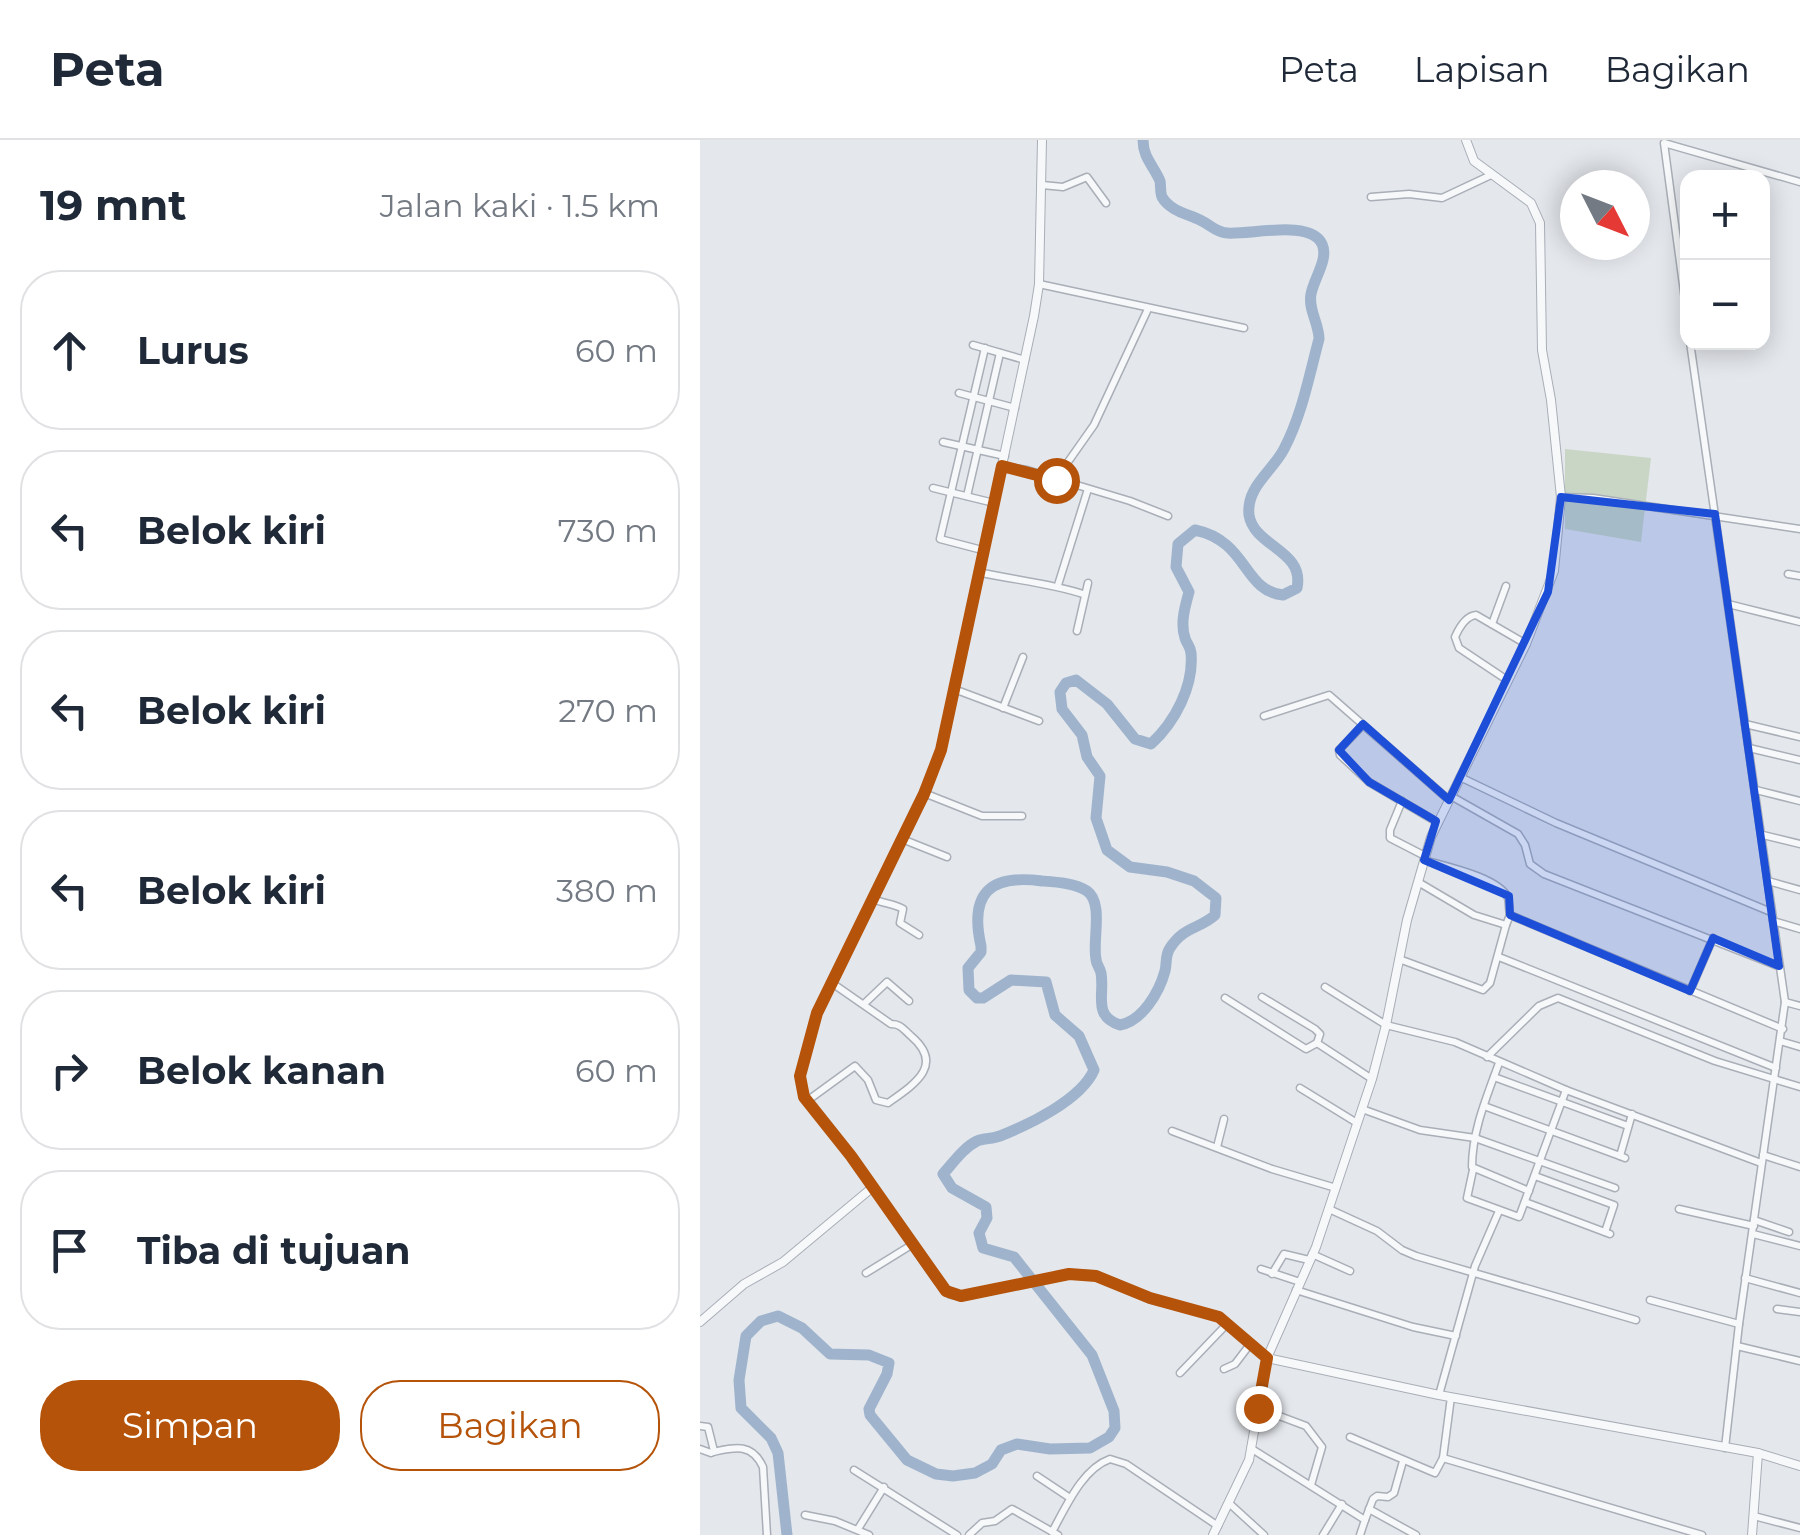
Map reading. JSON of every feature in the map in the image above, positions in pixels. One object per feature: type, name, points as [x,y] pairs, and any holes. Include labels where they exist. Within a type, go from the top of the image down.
[{"type":"street","points":[[1042,140],[1039,284],[941,750],[924,794],[817,1013],[800,1076],[807,1102],[950,1294],[961,1296],[1069,1274],[1096,1276],[1228,1323],[1267,1358],[1440,1395],[1758,1452],[1800,1466]]},
{"type":"street","points":[[970,1535],[982,1523],[995,1521],[1012,1509],[1055,1533],[1070,1498],[1092,1470],[1102,1462],[1117,1460],[1216,1531],[1252,1448],[1267,1358],[1311,1257],[1372,1079],[1424,858],[1437,822],[1526,644],[1554,571],[1560,497],[1552,400],[1542,350],[1540,223],[1533,205],[1474,160],[1466,140]]},
{"type":"street","points":[[1680,262],[1664,143],[1800,182]]},
{"type":"street","points":[[1371,197],[1409,194],[1442,198],[1491,174]]},
{"type":"street","points":[[1042,185],[1061,188],[1086,176],[1106,202]]},
{"type":"street","points":[[1039,284],[1244,328]]},
{"type":"street","points":[[1056,480],[1094,425],[1148,309]]},
{"type":"street","points":[[973,345],[1025,360]]},
{"type":"street","points":[[982,550],[941,540],[986,348]]},
{"type":"street","points":[[1691,350],[1785,1002],[1736,1346],[1726,1448]]},
{"type":"street","points":[[967,496],[1000,353]]},
{"type":"street","points":[[959,393],[1014,408]]},
{"type":"street","points":[[943,442],[978,450],[1168,516]]},
{"type":"street","points":[[933,488],[994,503]]},
{"type":"street","points":[[1058,585],[1088,489]]},
{"type":"street","points":[[1560,497],[1715,514],[1800,529]]},
{"type":"street","points":[[978,572],[1044,586],[1058,585],[1083,594]]},
{"type":"street","points":[[1788,574],[1800,576]]},
{"type":"street","points":[[1077,631],[1088,584]]},
{"type":"street","points":[[1492,624],[1506,586]]},
{"type":"street","points":[[1728,604],[1800,622]]},
{"type":"street","points":[[1507,680],[1456,644],[1458,631],[1472,615],[1526,644]]},
{"type":"street","points":[[1002,708],[1022,657]]},
{"type":"street","points":[[954,689],[1039,721]]},
{"type":"street","points":[[1264,716],[1326,695],[1450,798],[1518,834],[1530,864],[1544,874],[1779,966]]},
{"type":"street","points":[[1363,724],[1339,750],[1340,755],[1368,782],[1437,822]]},
{"type":"street","points":[[1746,724],[1800,737]]},
{"type":"street","points":[[1749,748],[1800,760]]},
{"type":"street","points":[[1460,777],[1556,823],[1772,912]]},
{"type":"street","points":[[1756,790],[1800,802]]},
{"type":"street","points":[[924,794],[982,816],[1022,816]]},
{"type":"street","points":[[1398,959],[1483,990],[1490,983],[1510,915],[1509,900],[1503,892],[1467,872],[1424,858],[1390,838],[1402,801]]},
{"type":"street","points":[[1763,834],[1800,844]]},
{"type":"street","points":[[902,839],[947,857]]},
{"type":"street","points":[[1768,881],[1800,890]]},
{"type":"street","points":[[1418,882],[1474,915],[1506,925]]},
{"type":"street","points":[[874,898],[903,909],[900,922],[920,935]]},
{"type":"street","points":[[1510,915],[1783,1029]]},
{"type":"street","points":[[1773,922],[1800,929]]},
{"type":"street","points":[[1690,992],[1713,938]]},
{"type":"street","points":[[1499,957],[1776,1068]]},
{"type":"street","points":[[865,1003],[888,982],[909,1000]]},
{"type":"street","points":[[807,1102],[855,1066],[868,1080],[876,1100],[890,1102],[924,1072],[927,1061],[923,1046],[900,1025],[890,1023],[832,983]]},
{"type":"street","points":[[1325,987],[1386,1026],[1437,1037],[1632,1114],[1762,1159],[1800,1167]]},
{"type":"street","points":[[1225,998],[1306,1050],[1317,1043],[1320,1034],[1315,1029],[1262,997]]},
{"type":"street","points":[[1488,1057],[1540,1006],[1558,998],[1774,1082],[1800,1087]]},
{"type":"street","points":[[1785,1002],[1800,1006]]},
{"type":"street","points":[[1780,1042],[1800,1047]]},
{"type":"street","points":[[1317,1043],[1372,1079]]},
{"type":"street","points":[[1499,1063],[1476,1138],[1467,1198],[1499,1211],[1519,1217],[1566,1090]]},
{"type":"street","points":[[1494,1077],[1628,1126]]},
{"type":"street","points":[[1300,1088],[1357,1124]]},
{"type":"street","points":[[1484,1106],[1623,1157],[1632,1114]]},
{"type":"street","points":[[1362,1109],[1420,1130],[1476,1138],[1614,1188]]},
{"type":"street","points":[[1217,1148],[1224,1119]]},
{"type":"street","points":[[1172,1131],[1272,1169],[1336,1188]]},
{"type":"street","points":[[1474,1170],[1529,1191]]},
{"type":"street","points":[[1525,1202],[1608,1233],[1614,1205],[1535,1176]]},
{"type":"street","points":[[700,1322],[744,1284],[782,1262],[873,1187]]},
{"type":"street","points":[[1329,1208],[1377,1230],[1402,1250],[1636,1320]]},
{"type":"street","points":[[1680,1208],[1789,1232]]},
{"type":"street","points":[[1440,1395],[1473,1274],[1499,1211]]},
{"type":"street","points":[[1753,1226],[1800,1246]]},
{"type":"street","points":[[866,1273],[913,1244]]},
{"type":"street","points":[[1272,1274],[1284,1254],[1311,1257],[1350,1272]]},
{"type":"street","points":[[1261,1269],[1414,1327],[1456,1336]]},
{"type":"street","points":[[1746,1278],[1800,1293]]},
{"type":"street","points":[[1650,1300],[1739,1324]]},
{"type":"street","points":[[1777,1310],[1800,1312]]},
{"type":"street","points":[[1180,1372],[1228,1323]]},
{"type":"street","points":[[1224,1368],[1235,1364],[1251,1344]]},
{"type":"street","points":[[1736,1346],[1800,1361]]},
{"type":"street","points":[[1350,1437],[1435,1474],[1443,1458],[1451,1397]]},
{"type":"street","points":[[1258,1408],[1306,1426],[1316,1435],[1322,1456],[1311,1485]]},
{"type":"street","points":[[700,1426],[708,1428],[714,1452]]},
{"type":"street","points":[[700,1449],[714,1452],[747,1448],[759,1459],[766,1535]]},
{"type":"street","points":[[1252,1448],[1365,1520]]},
{"type":"street","points":[[1752,1535],[1758,1452]]},
{"type":"street","points":[[1443,1458],[1702,1535]]},
{"type":"street","points":[[1360,1535],[1375,1497],[1388,1498],[1394,1493],[1403,1461]]},
{"type":"street","points":[[854,1470],[957,1535]]},
{"type":"street","points":[[1037,1476],[1070,1498]]},
{"type":"street","points":[[858,1529],[884,1486]]},
{"type":"street","points":[[1230,1504],[1264,1535]]},
{"type":"street","points":[[1323,1535],[1342,1504]]},
{"type":"street","points":[[1369,1508],[1416,1535]]},
{"type":"street","points":[[805,1516],[869,1535]]},
{"type":"street","points":[[1754,1516],[1800,1528]]},
{"type":"highlighted area","points":[[1561,497],[1715,514],[1779,966],[1713,938],[1690,991],[1510,915],[1509,896],[1424,860],[1436,821],[1369,782],[1339,750],[1363,724],[1449,800],[1548,592]]},
{"type":"green space","points":[[1565,449],[1651,458],[1641,542],[1565,529]]},
{"type":"waterway","points":[[787,1535],[778,1453],[771,1438],[741,1408],[739,1380],[746,1336],[761,1321],[778,1316],[802,1328],[830,1354],[869,1355],[889,1363],[870,1415],[907,1460],[936,1474],[975,1473],[992,1464],[1001,1450],[1017,1444],[1050,1449],[1090,1448],[1109,1437],[1115,1428],[1114,1411],[1092,1355],[1014,1257],[983,1248],[979,1233],[987,1218],[986,1207],[952,1188],[943,1174],[972,1144],[1000,1136],[1053,1110],[1078,1091],[1094,1070],[1079,1036],[1055,1015],[1046,982],[1011,980],[977,998],[969,990],[968,968],[981,952],[978,912],[988,891],[1009,881],[1024,880],[1077,886],[1087,891],[1095,904],[1095,951],[1103,1010],[1120,1025],[1135,1018],[1154,997],[1168,951],[1175,941],[1215,915],[1216,898],[1194,881],[1167,872],[1130,867],[1107,850],[1096,818],[1100,776],[1087,757],[1082,735],[1062,709],[1060,692],[1066,683],[1076,680],[1107,704],[1135,739],[1151,744],[1160,735],[1181,703],[1189,678],[1191,653],[1183,627],[1189,592],[1176,567],[1178,544],[1195,530],[1225,544],[1270,592],[1283,595],[1297,588],[1294,565],[1253,526],[1249,505],[1296,423],[1319,339],[1311,294],[1324,256],[1322,244],[1306,232],[1223,232],[1174,209],[1162,197],[1160,181],[1143,140]]},
{"type":"route","points":[[1056,480],[1002,466],[941,750],[924,794],[817,1013],[800,1076],[802,1094],[946,1291],[961,1296],[1069,1274],[1087,1274],[1150,1298],[1214,1315],[1267,1358],[1258,1408]]}]
